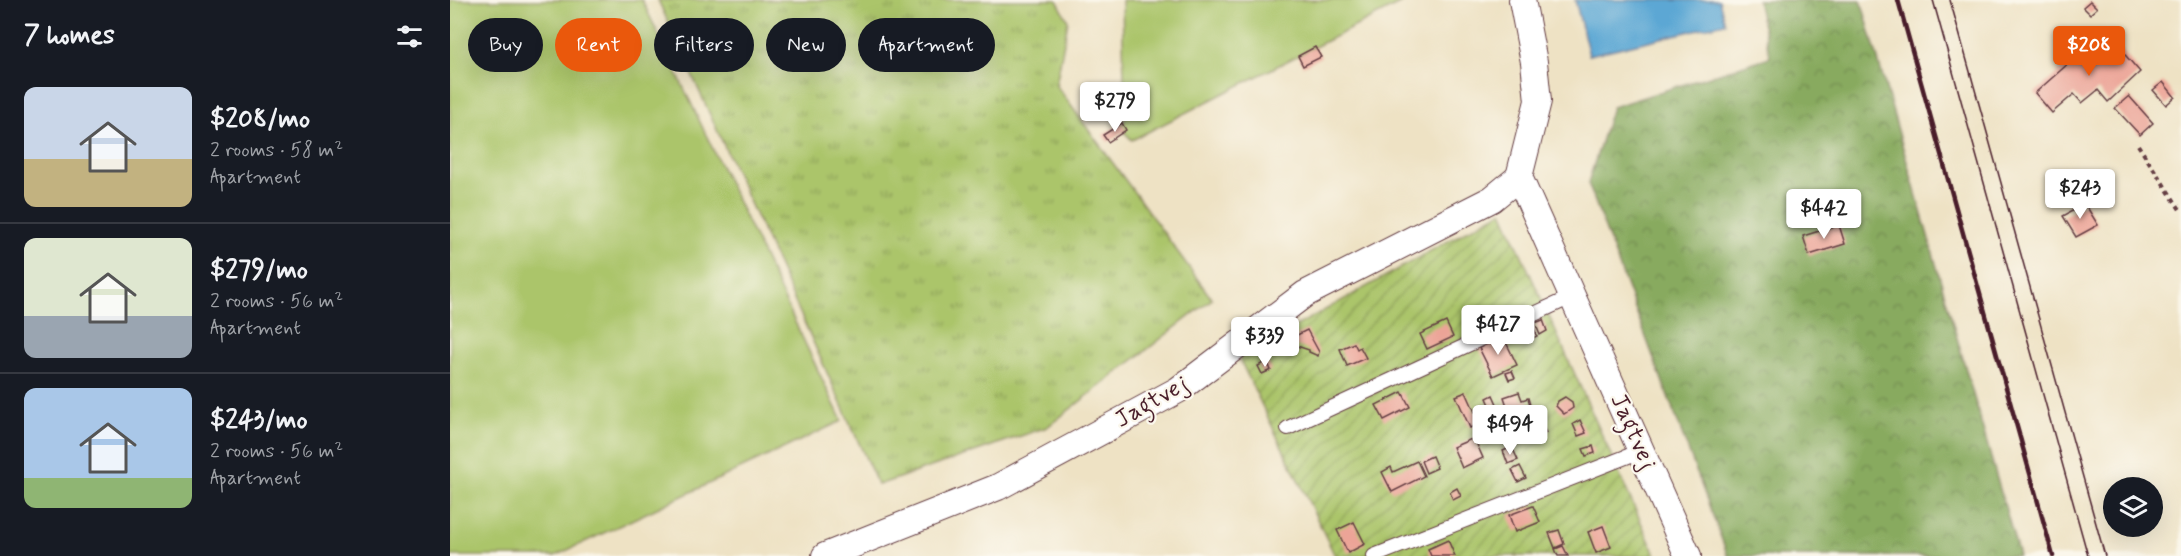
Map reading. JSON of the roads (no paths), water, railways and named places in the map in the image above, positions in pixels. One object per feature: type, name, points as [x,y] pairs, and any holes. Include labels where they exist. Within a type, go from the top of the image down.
[{"type":"street","points":[[1519,177],[1538,101],[1534,62],[1522,0]]},
{"type":"street","name":"Jagtvej","points":[[825,556],[998,487],[1178,390],[1305,294],[1492,199],[1519,177],[1688,556]]},
{"type":"lane","points":[[1288,428],[1571,297]]},
{"type":"lane","points":[[1374,556],[1641,452]]},
{"type":"water","points":[[1575,0],[1719,0],[1725,23],[1589,55]]},
{"type":"tram line","points":[[1933,0],[2088,556]]},
{"type":"tram line","points":[[1950,0],[2105,556]]},
{"type":"railway","points":[[1898,0],[2053,556]]}]
